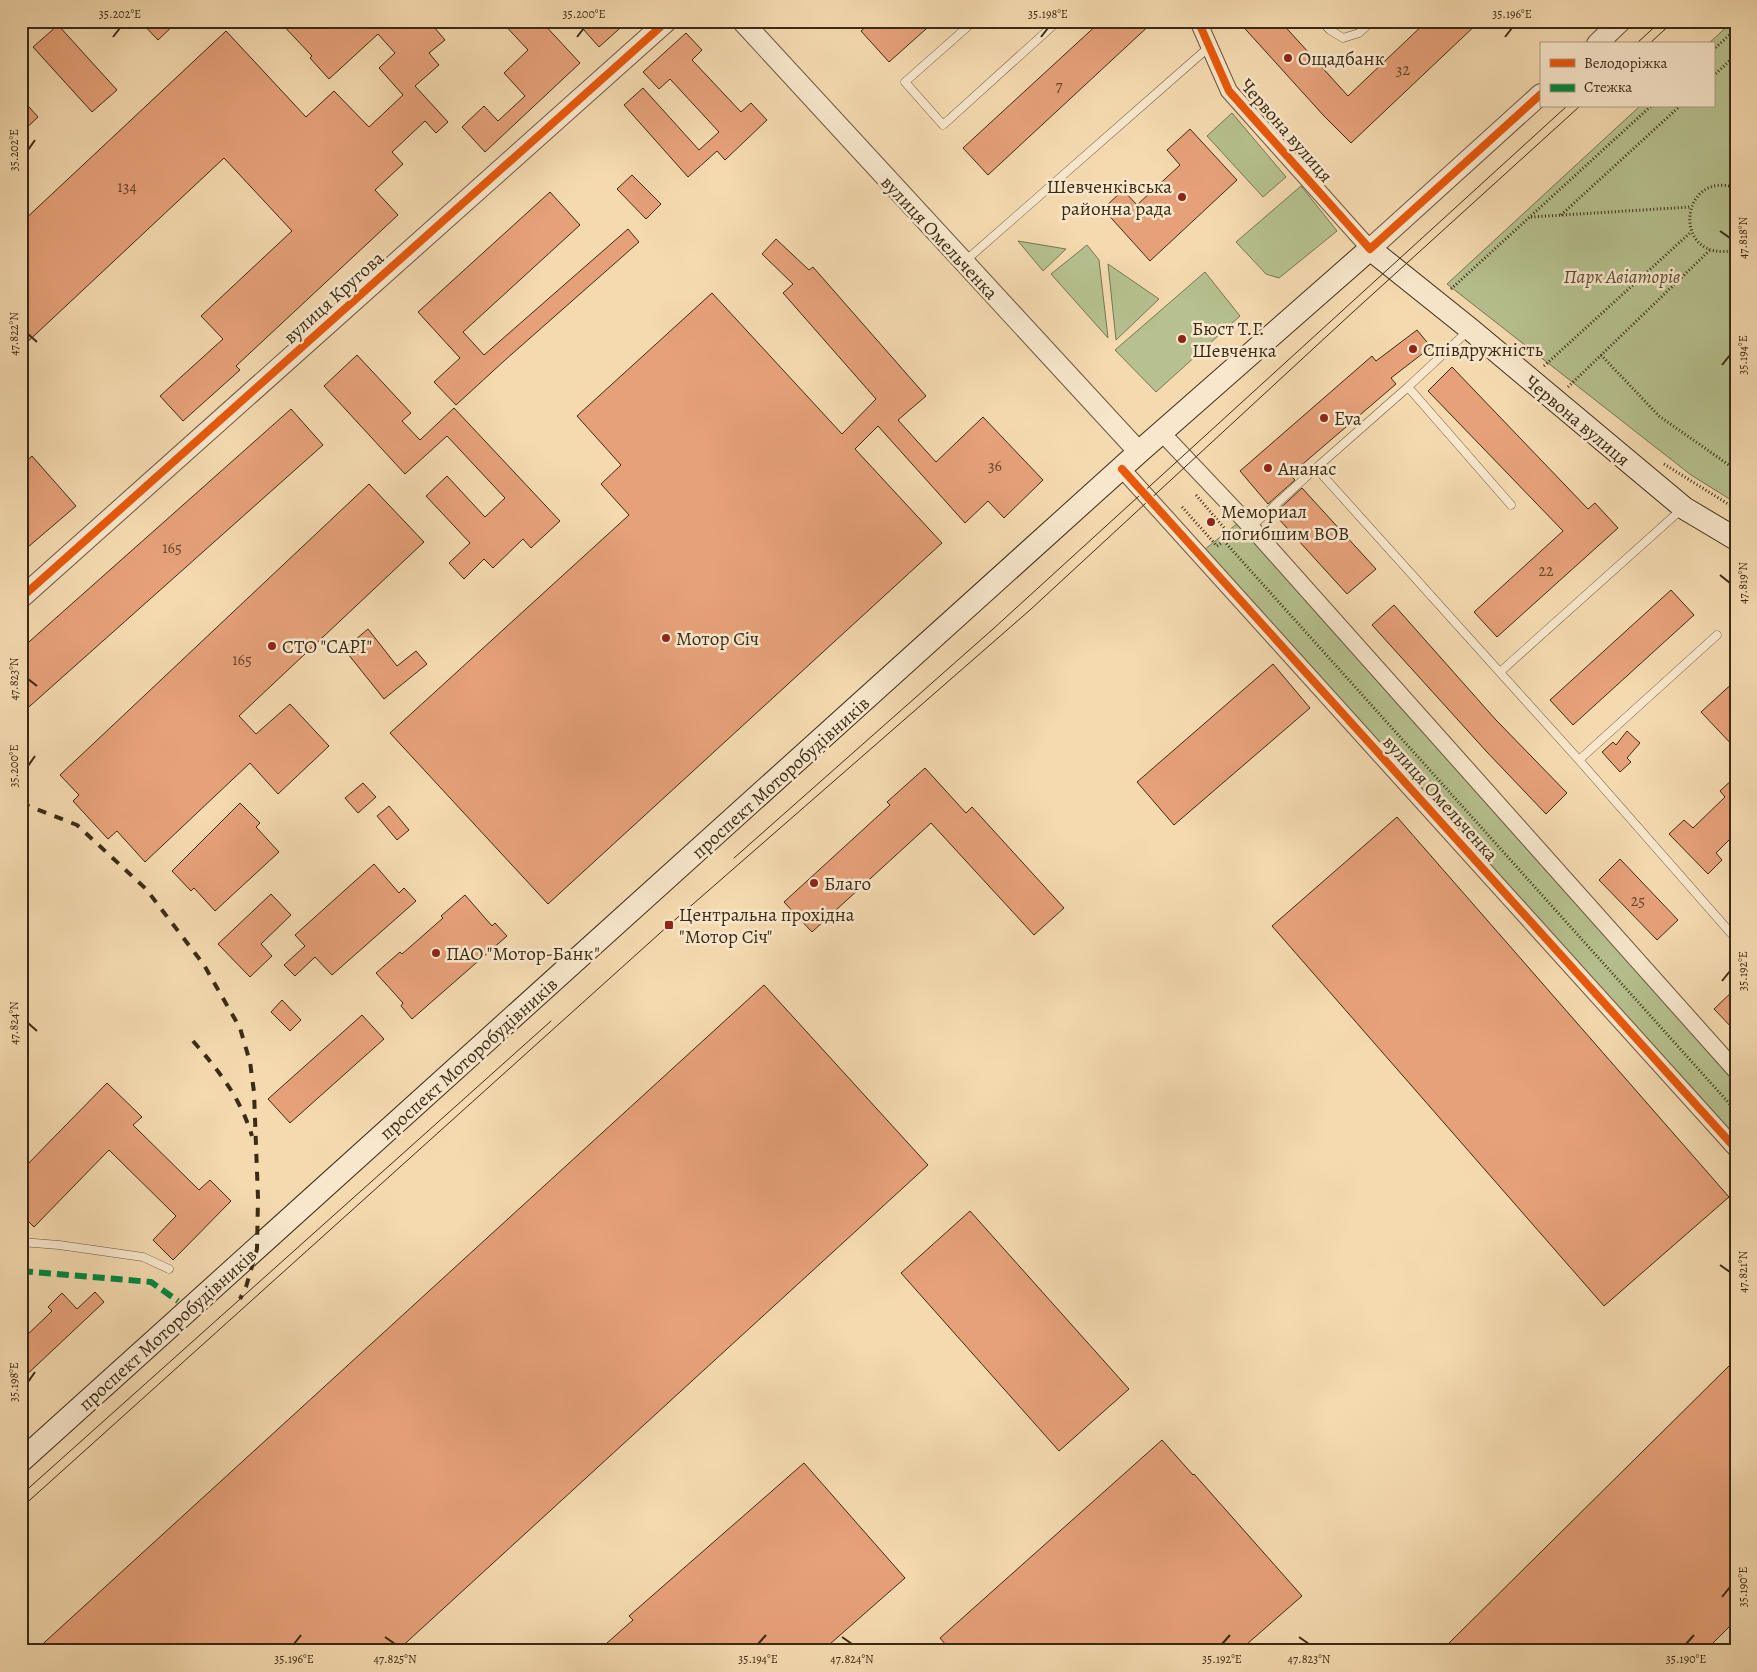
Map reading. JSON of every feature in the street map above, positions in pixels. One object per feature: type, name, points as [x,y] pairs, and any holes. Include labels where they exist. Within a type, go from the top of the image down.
[{"type":"main road","name":"Червона вулиця","points":[[1370,249],[1470,329],[1684,508],[1736,539]]},
{"type":"main road","name":"проспект Моторобудівників","points":[[21,1461],[1161,432],[1370,249]]},
{"type":"street","name":"вулиця Кругова","points":[[21,598],[667,21]]},
{"type":"street","name":"вулиця Омельченка","points":[[742,21],[1139,452]]},
{"type":"street","points":[[1599,42],[1621,21]]},
{"type":"street","name":"Червона вулиця","points":[[1202,23],[1209,47],[1229,91],[1370,249]]},
{"type":"street","name":"проспект Моторобудівників","points":[[1370,249],[1540,95]]},
{"type":"street","name":"вулиця Омельченка","points":[[1161,432],[1251,527],[1736,1071]]},
{"type":"street","name":"вулиця Омельченка","points":[[1122,469],[1736,1149]]},
{"type":"lane","points":[[974,21],[905,82],[943,125],[1058,21]]},
{"type":"lane","points":[[1322,21],[1330,30],[1343,38],[1359,33],[1372,21]]},
{"type":"lane","points":[[964,263],[1209,47]]},
{"type":"lane","points":[[1251,527],[1470,329]]},
{"type":"lane","points":[[1408,387],[1511,505]]},
{"type":"lane","points":[[1316,468],[1579,760],[1736,939]]},
{"type":"lane","points":[[1500,672],[1684,508]]},
{"type":"lane","points":[[1579,760],[1717,635]]},
{"type":"lane","points":[[21,1242],[59,1245],[143,1257],[169,1269]]},
{"type":"path","points":[[1714,49],[1736,29]]},
{"type":"path","points":[[1714,75],[1736,55]]},
{"type":"path","points":[[1458,295],[1451,289],[1649,108]]},
{"type":"path","points":[[1562,215],[1678,108]]},
{"type":"path","points":[[1735,187],[1721,185],[1708,188],[1698,195],[1690,207],[1688,220],[1691,232],[1699,243],[1710,250],[1723,253],[1736,250]]},
{"type":"path","points":[[1530,217],[1690,207]]},
{"type":"path","points":[[1549,372],[1543,367],[1691,232]]},
{"type":"path","points":[[1568,388],[1710,250]]},
{"type":"path","points":[[1602,355],[1659,416],[1736,470]]},
{"type":"path","points":[[1561,383],[1574,394]]},
{"type":"path","points":[[1662,463],[1736,509]]},
{"type":"path","points":[[1182,507],[1217,546],[1231,536],[1196,495]]},
{"type":"path","points":[[1224,541],[1736,1111]]},
{"type":"green space","name":"Парк Авіаторів","points":[[1733,21],[1736,21],[1736,503],[1691,475],[1447,284],[1638,108],[1714,108],[1714,42],[1710,42]]},
{"type":"green space","points":[[1232,113],[1286,177],[1263,197],[1207,136]]},
{"type":"green space","points":[[1301,186],[1337,231],[1279,278],[1266,274],[1236,242]]},
{"type":"green space","points":[[1018,241],[1066,249],[1043,271]]},
{"type":"green space","points":[[1087,245],[1099,260],[1108,338],[1051,274]]},
{"type":"green space","points":[[1108,264],[1159,299],[1116,340]]},
{"type":"green space","points":[[1205,272],[1240,316],[1156,392],[1115,350]]},
{"type":"green space","points":[[1238,523],[1736,1081],[1736,1138],[1204,550]]},
{"type":"building","points":[[140,21],[178,21],[158,40]]},
{"type":"building","points":[[279,21],[429,21],[445,40],[429,53],[439,65],[415,86],[448,122],[436,133],[425,121],[392,152],[403,164],[375,190],[398,215],[236,366],[240,370],[183,421],[160,396],[223,339],[201,316],[292,231],[224,158],[21,348],[21,223],[226,31],[306,117],[334,91],[369,127],[403,95],[379,68],[395,53],[378,34],[329,79],[310,58],[312,56]]},
{"type":"building","points":[[501,21],[541,21],[580,63],[485,152],[462,127],[484,106],[498,121],[525,96],[504,73],[528,50]]},
{"type":"building","points":[[576,21],[628,21],[599,47]]},
{"type":"building","points":[[872,21],[935,21],[889,62],[861,31]]},
{"type":"building","points":[[1101,21],[1154,21],[988,175],[963,148]]},
{"type":"building","points":[[1238,21],[1280,21],[1348,96],[1427,21],[1480,21],[1351,143]]},
{"type":"building","points":[[58,25],[117,90],[92,112],[33,47]]},
{"type":"building","points":[[686,33],[702,50],[692,60],[741,112],[751,103],[767,120],[725,160],[717,151],[688,177],[624,105],[643,88],[699,150],[719,132],[670,79],[659,89],[643,72]]},
{"type":"building","points":[[21,98],[38,117],[21,133]]},
{"type":"building","name":"Шевченківська районна рада","points":[[1190,129],[1237,180],[1150,261],[1103,209],[1123,190],[1137,205],[1180,165],[1167,150]]},
{"type":"building","points":[[632,175],[661,204],[646,219],[617,189]]},
{"type":"building","points":[[550,192],[580,225],[463,332],[484,355],[628,229],[639,242],[456,405],[434,382],[460,358],[418,312]]},
{"type":"building","name":"Мотор Січ","points":[[776,239],[809,270],[813,267],[926,396],[898,420],[936,462],[983,417],[1043,480],[1004,518],[988,501],[965,523],[878,426],[855,449],[942,543],[548,904],[390,733],[629,515],[601,484],[621,465],[577,416],[712,293],[842,434],[876,399],[783,293],[793,284],[762,254]]},
{"type":"building","points":[[1417,330],[1431,347],[1391,378],[1396,384],[1290,475],[1295,480],[1268,504],[1240,471],[1372,356],[1376,361]]},
{"type":"building","points":[[357,355],[411,413],[402,421],[420,440],[454,408],[560,521],[531,548],[523,539],[493,568],[484,559],[464,579],[449,563],[470,543],[426,496],[447,476],[485,517],[505,498],[447,436],[405,474],[324,386]]},
{"type":"building","points":[[1452,367],[1588,509],[1595,503],[1618,528],[1497,637],[1474,612],[1563,531],[1428,391]]},
{"type":"building","points":[[291,409],[323,445],[21,714],[21,649]]},
{"type":"building","points":[[32,456],[76,506],[21,553],[21,466]]},
{"type":"building","points":[[369,484],[424,542],[239,716],[256,734],[290,704],[329,746],[278,794],[250,763],[145,862],[117,831],[108,839],[73,801],[79,795],[60,775]]},
{"type":"building","points":[[1302,488],[1376,569],[1347,594],[1277,517],[1276,512]]},
{"type":"building","points":[[1671,590],[1694,615],[1573,725],[1550,700]]},
{"type":"building","points":[[1394,605],[1496,720],[1567,793],[1546,814],[1372,625]]},
{"type":"building","points":[[368,629],[397,666],[416,651],[427,664],[384,699],[344,649]]},
{"type":"building","points":[[1273,664],[1310,708],[1174,825],[1137,782]]},
{"type":"building","points":[[1736,680],[1736,749],[1701,712]]},
{"type":"building","points":[[1627,731],[1640,743],[1627,758],[1631,762],[1620,772],[1602,752],[1613,742],[1616,745]]},
{"type":"building","points":[[925,768],[966,813],[972,807],[1064,908],[1034,935],[931,823],[812,932],[784,902],[890,805],[887,802]]},
{"type":"building","points":[[1736,776],[1736,833],[1716,853],[1722,860],[1708,874],[1669,834],[1684,820],[1693,828],[1725,797],[1720,791]]},
{"type":"building","points":[[363,783],[376,797],[358,813],[345,798]]},
{"type":"building","points":[[240,803],[260,823],[256,827],[279,852],[215,911],[194,888],[191,891],[172,871]]},
{"type":"building","points":[[389,806],[409,830],[397,840],[377,816]]},
{"type":"building","points":[[1397,817],[1729,1197],[1604,1306],[1272,926]]},
{"type":"building","points":[[1620,859],[1678,920],[1657,940],[1599,880]]},
{"type":"building","points":[[374,864],[399,893],[404,888],[416,901],[332,975],[315,957],[295,976],[284,965],[305,946],[295,935]]},
{"type":"building","points":[[271,894],[291,915],[261,944],[272,956],[250,977],[218,944]]},
{"type":"building","points":[[465,895],[492,926],[495,923],[507,936],[412,1019],[401,1006],[403,1003],[376,973],[400,952],[402,954],[443,918],[441,916]]},
{"type":"building","points":[[764,985],[928,1165],[397,1651],[35,1651]]},
{"type":"building","points":[[1736,988],[1736,1032],[1714,1009]]},
{"type":"building","points":[[282,1000],[301,1020],[290,1031],[271,1012]]},
{"type":"building","points":[[362,1015],[384,1039],[290,1123],[268,1099]]},
{"type":"building","points":[[107,1083],[142,1117],[133,1125],[199,1190],[210,1180],[231,1201],[173,1260],[153,1240],[176,1216],[109,1150],[34,1227],[21,1214],[21,1171]]},
{"type":"building","points":[[970,1211],[1129,1389],[1059,1451],[901,1273]]},
{"type":"building","points":[[95,1292],[104,1302],[21,1380],[21,1341],[52,1311],[48,1307],[62,1293],[77,1309]]},
{"type":"building","points":[[1736,1359],[1736,1620],[1705,1651],[1455,1651],[1448,1644]]},
{"type":"building","points":[[1162,1440],[1302,1596],[1239,1651],[951,1651],[940,1638]]},
{"type":"building","points":[[804,1463],[905,1578],[822,1651],[598,1651],[633,1620],[629,1616]]},
{"type":"tram line","points":[[1638,42],[1661,21]]},
{"type":"tram line","points":[[1651,42],[1674,21]]},
{"type":"tram line","points":[[734,858],[993,629],[1565,108]]},
{"type":"tram line","points":[[21,1508],[669,925],[1030,610],[1578,108]]},
{"type":"tram line","points":[[21,1495],[551,1021]]},
{"type":"railway","points":[[21,803],[77,825],[146,889],[204,965],[240,1028],[250,1062],[254,1092],[258,1198],[257,1249],[246,1287],[240,1299]]},
{"type":"railway","points":[[193,1041],[228,1085],[241,1109],[252,1136]]},
{"type":"railway","points":[[1276,1651],[1279,1648]]},
{"type":"marked path","points":[[21,1271],[151,1282],[178,1301]]},
{"type":"cycle path","points":[[21,598],[667,21]]},
{"type":"cycle path","points":[[1198,21],[1229,91],[1370,249],[1540,95]]},
{"type":"cycle path","points":[[1122,469],[1736,1149]]},
{"type":"place","name":"Ощадбанк","points":[[1288,58]]},
{"type":"place","name":"Шевченківська районна рада","points":[[1182,197]]},
{"type":"place","name":"Бюст Т.Г. Шевченка","points":[[1182,339]]},
{"type":"place","name":"Співдружність","points":[[1413,349]]},
{"type":"place","name":"Eva","points":[[1324,418]]},
{"type":"place","name":"Ананас","points":[[1268,468]]},
{"type":"place","name":"Мемориал погибшим ВОВ","points":[[1211,522]]},
{"type":"place","name":"Мотор Січ","points":[[666,638]]},
{"type":"place","name":"СТО \"CAPI\"","points":[[272,646]]},
{"type":"place","name":"Благо","points":[[814,883]]},
{"type":"place","name":"Центральна прохідна \"Мотор Січ\"","points":[[669,925]]},
{"type":"place","name":"ПАО \"Мотор-Банк\"","points":[[436,953]]}]
